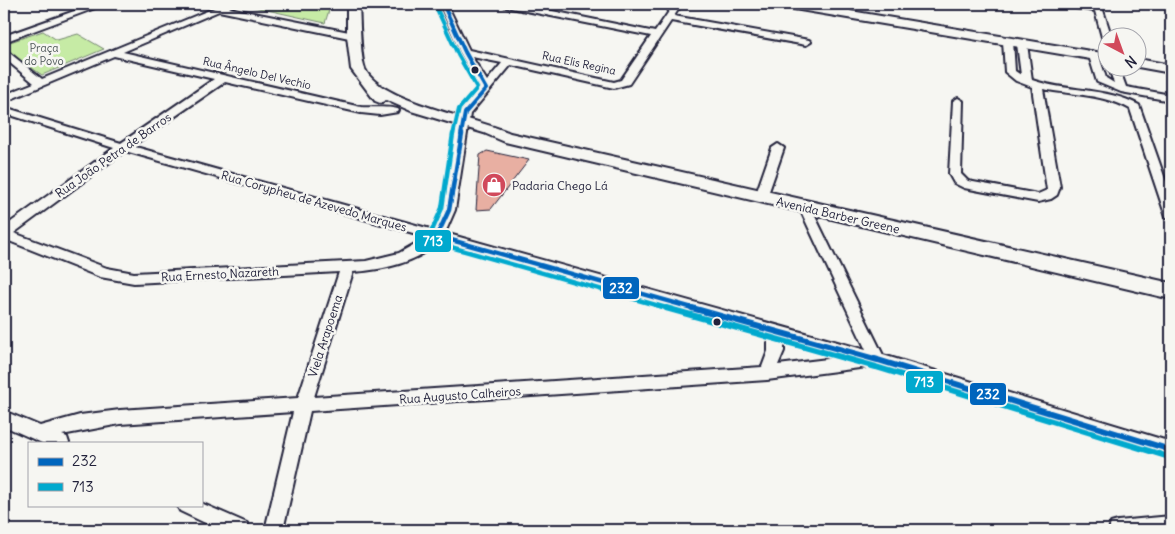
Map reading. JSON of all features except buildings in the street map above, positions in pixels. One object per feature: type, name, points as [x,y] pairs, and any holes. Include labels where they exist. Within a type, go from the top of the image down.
[{"type":"street","points":[[4,39],[102,4]]},
{"type":"street","points":[[4,99],[232,4]]},
{"type":"street","name":"Avenida Barber Greene","points":[[353,4],[358,69],[380,98],[394,110],[418,122],[505,137],[1171,291]]},
{"type":"street","points":[[443,4],[465,52],[486,89]]},
{"type":"street","points":[[506,4],[658,35]]},
{"type":"street","name":"Rua Elis Regina","points":[[465,52],[614,85],[620,84],[625,82],[678,4]]},
{"type":"street","points":[[788,4],[847,8],[1022,44],[1098,57]]},
{"type":"street","points":[[1069,4],[1098,6],[1104,28]]},
{"type":"street","points":[[217,9],[354,36]]},
{"type":"street","points":[[669,18],[806,42]]},
{"type":"street","points":[[1008,41],[1010,72],[1015,77],[1117,99],[1135,107],[1171,214]]},
{"type":"street","points":[[958,101],[955,174],[958,180],[964,184],[1038,198],[1053,192],[1054,187],[1022,44]]},
{"type":"street","points":[[4,53],[41,83]]},
{"type":"street","name":"Rua Ângelo Del Vechio","points":[[114,53],[361,110],[380,112],[394,110]]},
{"type":"street","points":[[437,236],[449,210],[461,128],[465,114],[509,61]]},
{"type":"street","points":[[1148,65],[1171,69]]},
{"type":"street","name":"Rua João Petra de Barros","points":[[4,234],[123,147],[224,78]]},
{"type":"street","points":[[1101,78],[1101,80],[1121,88],[1171,98]]},
{"type":"street","points":[[1118,78],[1121,88]]},
{"type":"street","name":"Avenida Barber Greene","points":[[372,88],[461,128]]},
{"type":"street","name":"Rua Corypheu de Azevedo Marques","points":[[4,110],[123,147],[776,330],[1171,450]]},
{"type":"street","points":[[761,197],[778,148]]},
{"type":"street","points":[[805,207],[878,360]]},
{"type":"street","name":"Rua Ernesto Nazareth","points":[[4,234],[105,273],[134,278],[348,267],[384,263],[414,252],[437,236]]},
{"type":"street","name":"Viela Arapoema","points":[[274,530],[303,406],[348,267]]},
{"type":"street","points":[[767,373],[776,351],[776,330]]},
{"type":"street","name":"Rua Augusto Calheiros","points":[[42,433],[80,423],[120,417],[767,373],[878,360]]},
{"type":"street","points":[[4,418],[59,442]]},
{"type":"street","points":[[188,506],[240,530]]},
{"type":"street","points":[[1118,530],[1171,525]]},
{"type":"green space","points":[[329,4],[329,10],[325,23],[245,5]]},
{"type":"green space","name":"Praça do Povo","points":[[43,31],[57,40],[78,34],[104,49],[42,75],[4,49],[4,44]]},
{"type":"transit line","name":"232","points":[[443,4],[465,52],[486,89]]},
{"type":"transit line","name":"713","points":[[436,7],[458,55],[477,88],[459,109],[455,120],[442,208],[430,235],[433,242],[876,367],[1169,457]]},
{"type":"transit line","name":"232","points":[[437,236],[449,210],[465,113],[486,89]]},
{"type":"transit line","name":"232","points":[[437,236],[878,360],[1171,450]]},
{"type":"place","name":"Padaria Chego Lá","points":[[494,185]]}]
